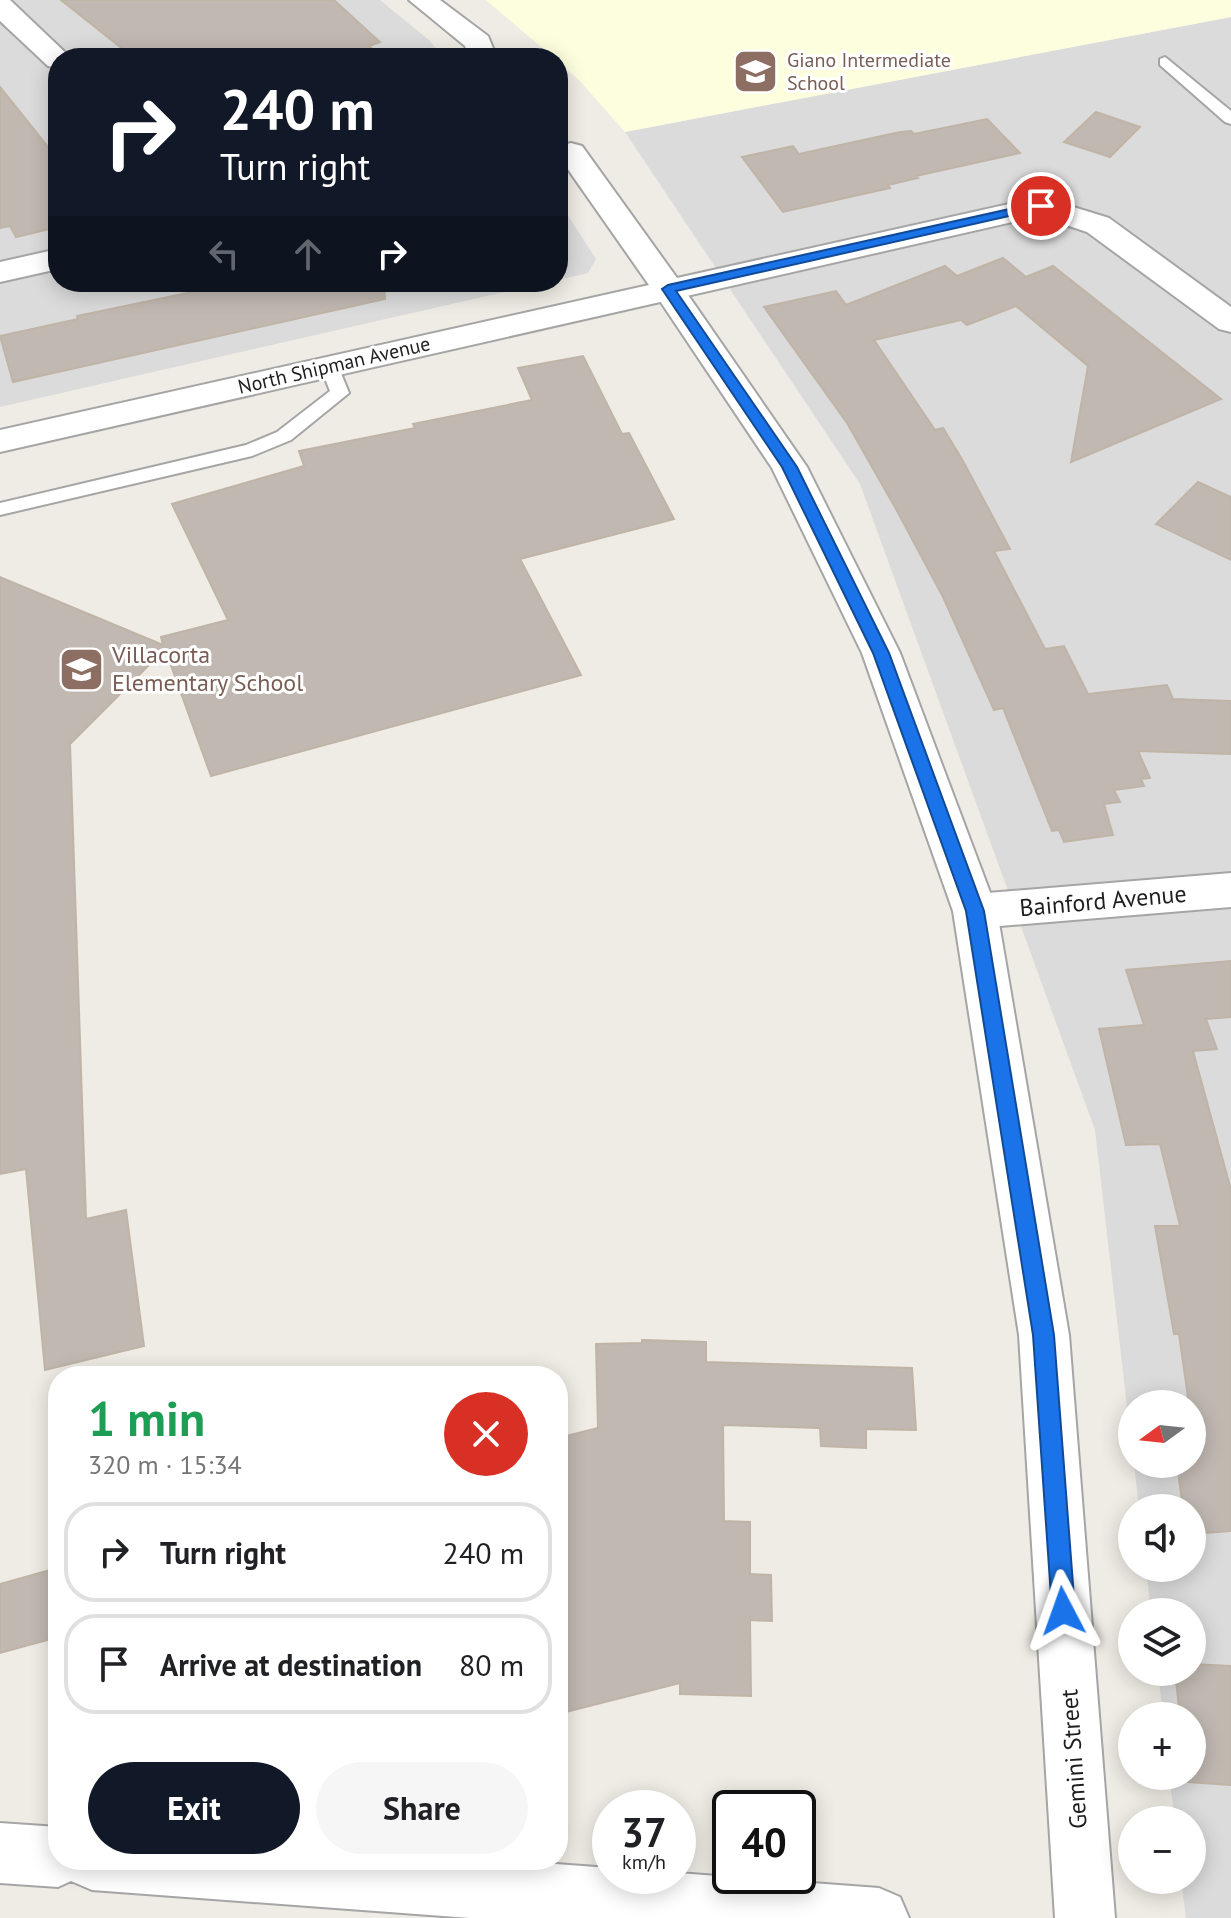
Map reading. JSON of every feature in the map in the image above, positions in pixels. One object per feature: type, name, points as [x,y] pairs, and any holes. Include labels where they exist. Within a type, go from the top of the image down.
[{"type":"street","points":[[423,0],[478,42],[480,48]]},
{"type":"street","points":[[0,6],[48,51]]},
{"type":"street","name":"Gemini Street","points":[[571,152],[789,467],[881,653],[975,911],[1044,1335],[1085,1918]]},
{"type":"street","name":"North Shipman Avenue","points":[[0,441],[1041,206],[1098,225],[1231,322]]},
{"type":"street","points":[[0,272],[48,261]]},
{"type":"street","name":"Bainford Avenue","points":[[975,911],[1231,890]]},
{"type":"street","points":[[0,1853],[48,1856]]},
{"type":"street","points":[[228,1870],[879,1918]]},
{"type":"lane","points":[[1165,62],[1231,119]]},
{"type":"lane","points":[[0,509],[263,446],[284,436],[340,393],[329,366]]},
{"type":"shaded area","points":[[0,0],[380,0],[429,40],[436,48],[48,48],[48,292],[504,292],[0,407]]},
{"type":"shaded area","name":"Giano Intermediate School","points":[[486,0],[1231,0],[1231,17],[625,132],[568,71],[568,48],[542,48]]},
{"type":"shaded area","points":[[1231,17],[1231,1918],[1186,1918],[1183,1894],[1206,1894],[1206,1806],[1173,1806],[1171,1790],[1206,1790],[1206,1702],[1161,1702],[1160,1686],[1206,1686],[1206,1598],[1149,1598],[1148,1582],[1206,1582],[1206,1494],[1137,1494],[1136,1478],[1206,1478],[1206,1390],[1125,1390],[1095,1130],[860,484],[625,132]]},
{"type":"shaded area","points":[[568,216],[596,259],[588,273],[568,278]]},
{"type":"building","points":[[61,0],[334,0],[380,42],[369,46],[371,48],[121,48]]},
{"type":"building","points":[[0,87],[48,147],[48,229],[16,237],[10,226],[0,228]]},
{"type":"building","points":[[1096,112],[1140,127],[1110,157],[1064,142]]},
{"type":"building","points":[[987,119],[1020,153],[916,176],[918,178],[888,185],[890,188],[783,212],[742,157],[793,146],[799,154],[900,132],[911,131],[914,134]]},
{"type":"building","points":[[1003,258],[1026,277],[1053,266],[1221,399],[1071,462],[1088,366],[1016,306],[967,325],[961,320],[874,340],[935,430],[943,428],[963,461],[1010,549],[994,551],[1045,649],[1064,646],[1088,694],[1167,685],[1173,699],[1231,701],[1231,754],[1138,751],[1150,778],[1141,779],[1144,786],[1114,790],[1120,802],[1104,804],[1113,835],[1064,842],[1059,830],[1052,831],[1003,708],[994,710],[943,597],[896,509],[847,423],[764,307],[836,291],[846,305],[945,266],[957,276]]},
{"type":"building","points":[[192,292],[385,292],[385,299],[13,382],[0,336],[78,319],[77,316]]},
{"type":"building","points":[[583,356],[622,434],[629,433],[674,519],[520,559],[581,675],[211,776],[165,649],[70,744],[86,1219],[126,1210],[144,1346],[62,1366],[48,1366],[45,1370],[26,1169],[0,1174],[0,577],[163,645],[161,637],[228,620],[172,504],[304,466],[299,451],[532,400],[518,368]]},
{"type":"building","points":[[1198,482],[1231,497],[1231,560],[1156,524]]},
{"type":"building","points":[[1231,961],[1231,1017],[1206,1019],[1217,1049],[1193,1051],[1231,1190],[1231,1531],[1206,1533],[1206,1494],[1181,1494],[1179,1478],[1206,1478],[1206,1390],[1187,1390],[1179,1334],[1174,1334],[1155,1226],[1180,1226],[1160,1144],[1126,1145],[1099,1029],[1144,1025],[1126,970]]},
{"type":"building","points":[[642,1340],[706,1342],[706,1362],[912,1368],[916,1430],[866,1429],[866,1448],[821,1446],[820,1428],[723,1425],[724,1521],[750,1522],[750,1574],[771,1575],[772,1621],[750,1620],[751,1696],[680,1694],[680,1683],[568,1711],[568,1436],[598,1428],[596,1344],[642,1343]]},
{"type":"building","points":[[48,1571],[48,1640],[0,1653],[0,1584]]},
{"type":"building","points":[[1206,1665],[1231,1666],[1231,1785],[1206,1783],[1206,1702],[1178,1702],[1177,1686],[1206,1686]]},
{"type":"place","name":"Giano Intermediate School","points":[[756,71]]},
{"type":"place","name":"Villacorta Elementary School","points":[[81,669]]},
{"type":"route","points":[[1041,206],[668,289],[789,467],[881,653],[975,911],[1044,1335],[1063,1611]]}]
